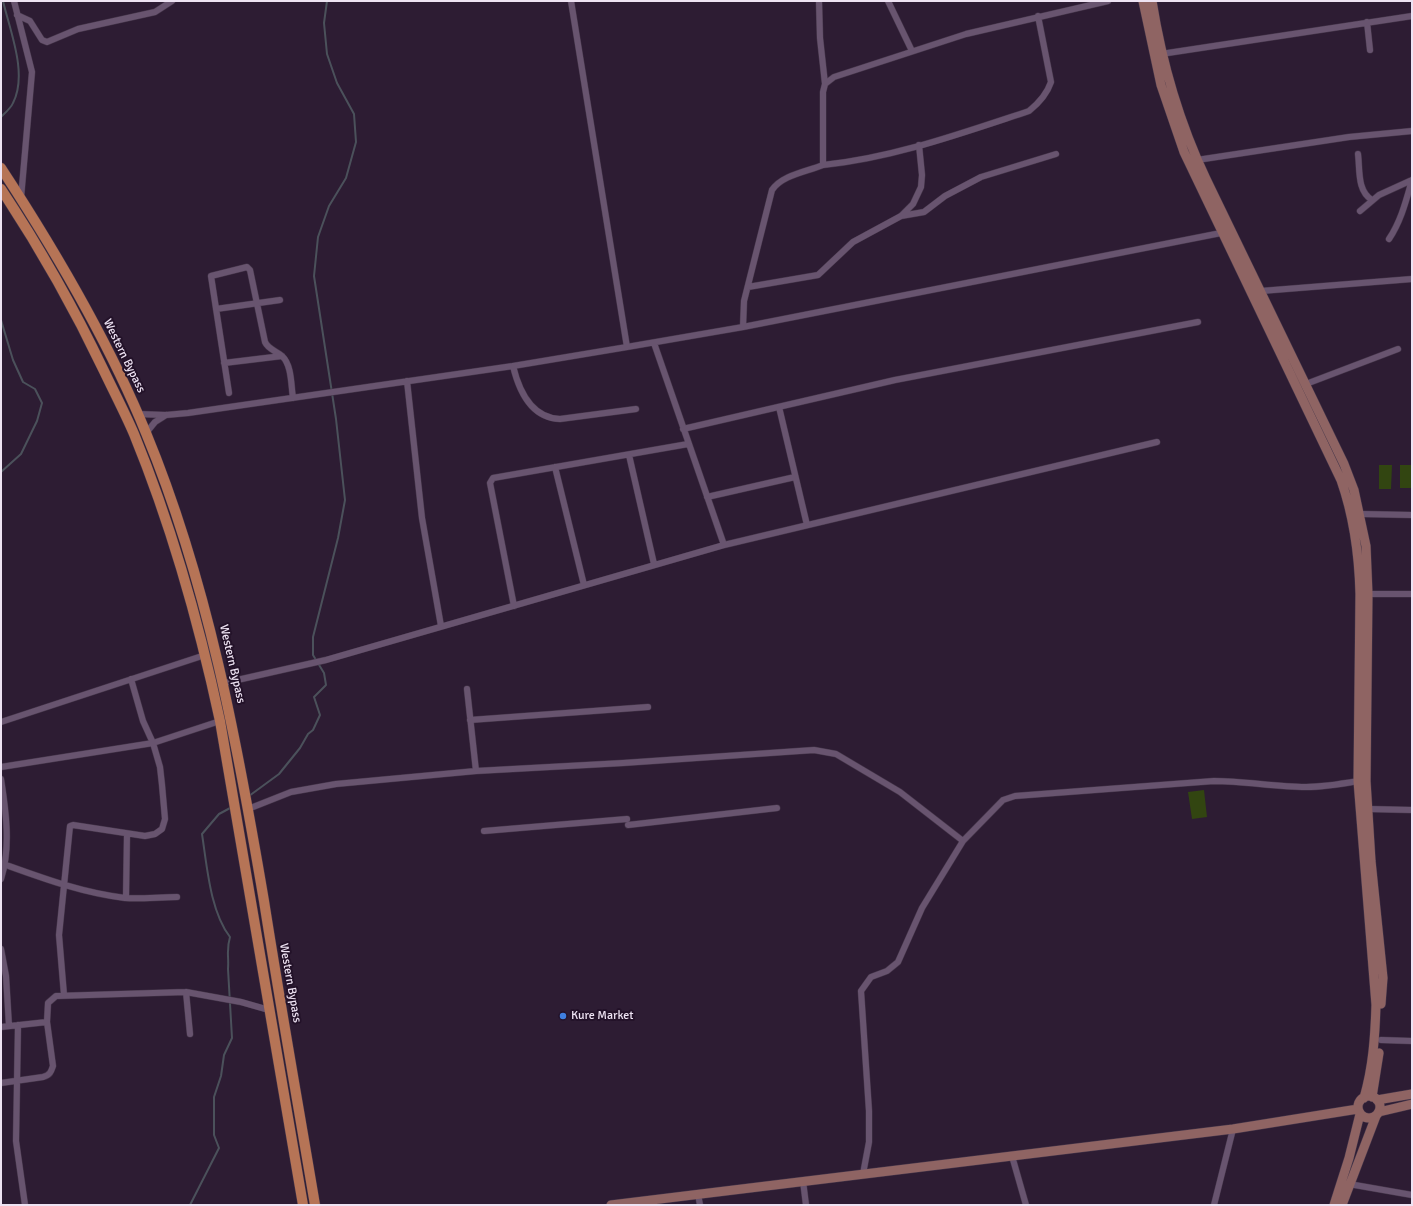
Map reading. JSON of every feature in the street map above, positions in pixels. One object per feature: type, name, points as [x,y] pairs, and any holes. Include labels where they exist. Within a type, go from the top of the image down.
[{"type":"main road","points":[[1143,1],[1153,56],[1172,122],[1184,152],[1261,290],[1344,464],[1361,514],[1366,546],[1368,594],[1366,712],[1368,809],[1383,978],[1381,1040],[1371,1098]]},
{"type":"main road","points":[[1152,1],[1161,54],[1178,111],[1227,231],[1342,480],[1355,526],[1359,564],[1360,594],[1358,781],[1376,1005],[1371,1098]]},
{"type":"main road","name":"Western Bypass","points":[[1,168],[48,241],[93,322],[146,433],[192,563],[224,683],[248,806],[315,1205]]},
{"type":"main road","name":"Western Bypass","points":[[1,190],[38,247],[83,327],[132,430],[181,568],[205,655],[220,721],[303,1205]]},
{"type":"main road","points":[[1334,1205],[1350,1158],[1359,1111],[1358,1105],[1371,1098],[1412,1094]]},
{"type":"main road","points":[[1342,1205],[1349,1184],[1378,1114],[1379,1104],[1371,1098]]},
{"type":"main road","points":[[1359,1111],[1366,1118],[1412,1104]]},
{"type":"main road","points":[[611,1205],[1233,1129],[1359,1111]]},
{"type":"street","points":[[14,1],[32,72],[21,198]]},
{"type":"street","points":[[17,15],[30,21],[42,40],[47,42],[78,30],[155,12],[172,1]]},
{"type":"street","points":[[571,1],[627,347]]},
{"type":"street","points":[[819,1],[820,38],[825,84],[822,98],[823,166]]},
{"type":"street","points":[[888,1],[912,51]]},
{"type":"street","points":[[825,84],[834,77],[966,34],[1094,2],[1108,1]]},
{"type":"street","points":[[742,327],[743,309],[748,287],[772,190],[776,184],[783,180],[823,166],[852,162],[919,145],[979,128],[1029,111],[1048,90],[1051,82],[1038,16]]},
{"type":"street","points":[[1161,54],[1412,16]]},
{"type":"street","points":[[1366,22],[1370,50]]},
{"type":"street","points":[[1197,160],[1349,137],[1412,131]]},
{"type":"street","points":[[748,287],[818,275],[853,242],[901,216],[913,204],[921,187],[922,175],[919,145]]},
{"type":"street","points":[[901,216],[924,212],[945,196],[981,177],[1056,154]]},
{"type":"street","points":[[1358,154],[1362,190],[1366,197],[1372,200]]},
{"type":"street","points":[[1360,211],[1372,200],[1412,180]]},
{"type":"street","points":[[1389,239],[1403,212],[1412,180]]},
{"type":"street","points":[[137,414],[166,415],[293,398],[512,366],[654,343],[1227,231]]},
{"type":"street","points":[[229,393],[211,276],[245,267],[250,270],[266,346],[282,356],[288,364],[293,398]]},
{"type":"street","points":[[1261,290],[1412,279]]},
{"type":"street","points":[[216,309],[280,300]]},
{"type":"street","points":[[683,429],[895,380],[1198,322]]},
{"type":"street","points":[[654,343],[724,545]]},
{"type":"street","points":[[1306,384],[1398,349]]},
{"type":"street","points":[[224,363],[282,356]]},
{"type":"street","points":[[512,366],[521,393],[536,411],[551,419],[560,420],[636,409]]},
{"type":"street","points":[[407,381],[422,518],[440,626]]},
{"type":"street","points":[[779,407],[807,525]]},
{"type":"street","points":[[146,433],[156,422],[166,415]]},
{"type":"street","points":[[224,683],[325,660],[724,545],[1157,442]]},
{"type":"street","points":[[514,606],[490,483],[495,477],[688,444]]},
{"type":"street","points":[[629,455],[654,564]]},
{"type":"street","points":[[555,467],[584,585]]},
{"type":"street","points":[[707,498],[795,477]]},
{"type":"street","points":[[1361,514],[1412,514]]},
{"type":"street","points":[[1368,594],[1412,594]]},
{"type":"street","points":[[1,722],[205,655]]},
{"type":"street","points":[[64,995],[59,935],[70,826],[73,825],[145,836],[155,834],[162,829],[165,820],[160,767],[153,743],[143,721],[130,679]]},
{"type":"street","points":[[467,689],[476,771]]},
{"type":"street","points":[[470,720],[648,707]]},
{"type":"street","points":[[1,767],[153,743],[220,721]]},
{"type":"street","points":[[248,806],[291,792],[316,787],[476,771],[825,750],[836,754],[900,792],[963,841]]},
{"type":"street","points":[[1,779],[6,865],[1,879]]},
{"type":"street","points":[[864,1174],[869,1142],[869,1111],[861,991],[871,977],[887,971],[898,962],[922,908],[963,841],[1008,797],[1214,781],[1244,781],[1279,786],[1308,787],[1358,781]]},
{"type":"street","points":[[484,831],[628,822],[777,808]]},
{"type":"street","points":[[1368,809],[1412,810]]},
{"type":"street","points":[[126,898],[127,834]]},
{"type":"street","points":[[6,865],[64,886],[96,893],[126,898],[177,897]]},
{"type":"street","points":[[1,949],[6,976],[9,1026]]},
{"type":"street","points":[[186,992],[190,1034]]},
{"type":"street","points":[[1,1083],[43,1077],[49,1075],[52,1071],[53,1066],[47,1022],[48,1003],[56,996],[186,992],[217,999],[241,1002],[269,1010]]},
{"type":"street","points":[[1,1027],[47,1022]]},
{"type":"street","points":[[18,1025],[16,1141],[25,1205]]},
{"type":"street","points":[[1381,1040],[1412,1042]]},
{"type":"street","points":[[1214,1205],[1233,1129]]},
{"type":"street","points":[[1012,1156],[1026,1205]]},
{"type":"street","points":[[803,1181],[806,1205]]},
{"type":"street","points":[[1349,1184],[1412,1196]]},
{"type":"street","points":[[698,1194],[700,1205]]},
{"type":"green space","points":[[1379,465],[1392,465],[1391,489],[1379,489]]},
{"type":"green space","points":[[1400,465],[1412,465],[1412,488],[1400,488]]},
{"type":"green space","points":[[1204,790],[1207,817],[1192,819],[1188,792]]},
{"type":"waterway","points":[[1,117],[13,103],[17,92],[19,79],[16,52],[3,1]]},
{"type":"waterway","points":[[249,796],[279,774],[300,748],[308,734],[313,730],[320,715],[314,697],[326,685],[324,673],[313,655],[313,637],[338,538],[345,500],[336,419],[314,276],[318,237],[329,206],[346,178],[356,142],[354,114],[337,83],[327,54],[324,23],[327,1]]},
{"type":"waterway","points":[[1,320],[13,360],[23,382],[35,389],[42,403],[37,421],[21,454],[1,472]]},
{"type":"waterway","points":[[190,1205],[219,1148],[214,1135],[214,1097],[221,1076],[224,1055],[232,1038],[228,969],[228,949],[230,937],[218,914],[210,888],[202,834],[219,814],[232,807]]},
{"type":"place","name":"Kure Market","points":[[563,1016]]}]
